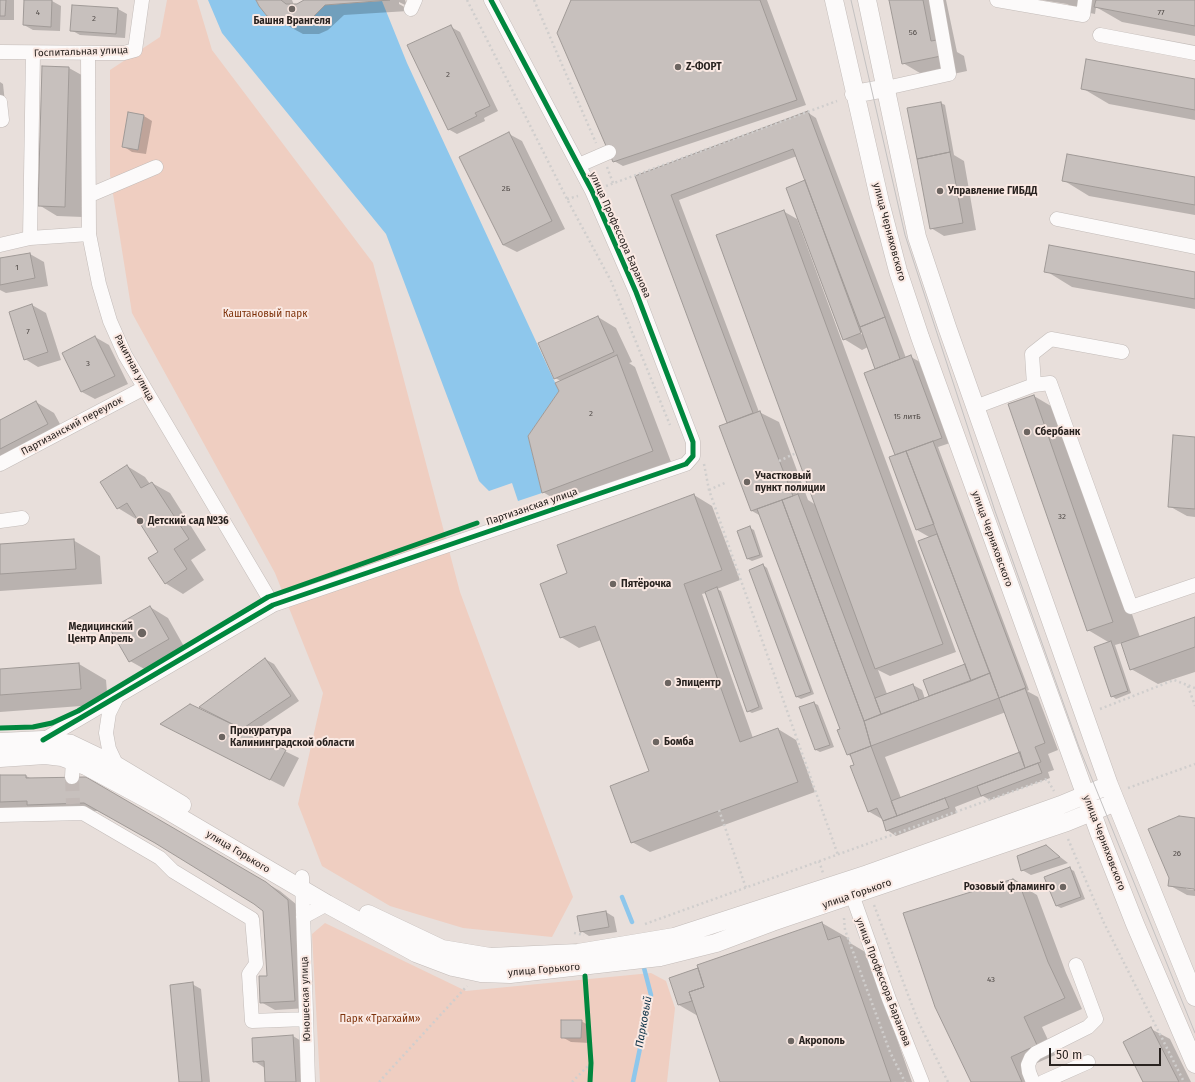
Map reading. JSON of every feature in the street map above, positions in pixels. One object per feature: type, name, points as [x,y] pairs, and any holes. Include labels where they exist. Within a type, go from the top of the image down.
[{"type":"main road","name":"улица Черняховского","points":[[834,0],[854,94],[880,202],[898,271],[920,337],[1089,803],[1135,924],[1195,1064]]},
{"type":"main road","points":[[867,0],[917,237],[975,407],[1112,794],[1195,997]]},
{"type":"main road","points":[[854,94],[886,88]]},
{"type":"main road","name":"улица Горького","points":[[0,742],[43,740],[71,744],[117,766],[302,883],[327,904],[416,953],[436,962],[481,972],[510,974],[674,954],[716,943],[1047,829],[1089,803],[1112,794]]},
{"type":"main road","name":"улица Горького","points":[[0,758],[45,755],[62,757],[72,769],[86,766],[302,883],[442,949],[490,958],[578,953],[674,937],[852,896]]},
{"type":"street","name":"Госпитальная улица","points":[[0,52],[124,53],[135,50],[142,0]]},
{"type":"street","name":"улица Профессора Баранова","points":[[491,0],[592,191],[636,292],[692,442],[693,456]]},
{"type":"street","points":[[886,88],[949,74],[936,0]]},
{"type":"street","points":[[997,0],[1083,15],[1085,0]]},
{"type":"street","points":[[1100,35],[1195,53]]},
{"type":"street","points":[[30,238],[33,53]]},
{"type":"street","name":"Ракитная улица","points":[[88,53],[90,195],[89,234],[99,284],[110,321],[125,355],[273,605]]},
{"type":"street","points":[[0,102],[2,120],[0,120]]},
{"type":"street","points":[[579,165],[605,154]]},
{"type":"street","points":[[90,195],[156,167]]},
{"type":"street","points":[[1057,219],[1195,247]]},
{"type":"street","points":[[0,245],[30,238],[89,234]]},
{"type":"street","points":[[1034,385],[1032,354],[1052,339],[1122,352]]},
{"type":"street","points":[[975,407],[1034,385],[1050,383],[1130,607],[1195,585]]},
{"type":"street","name":"Партизанский переулок","points":[[0,464],[144,388]]},
{"type":"street","name":"Партизанская улица","points":[[43,740],[273,605],[686,464],[693,456]]},
{"type":"street","points":[[0,521],[22,518]]},
{"type":"street","points":[[117,697],[109,713],[106,734],[109,749],[117,766]]},
{"type":"street","points":[[0,815],[74,808],[160,858],[173,871],[252,919],[256,964],[249,974],[252,1021],[306,1019]]},
{"type":"street","name":"Юношеская улица","points":[[302,883],[308,1082]]},
{"type":"street","name":"улица Профессора Баранова","points":[[852,896],[921,1082]]},
{"type":"street","points":[[303,917],[327,904]]},
{"type":"street","points":[[1033,1082],[1028,1065],[1031,1058],[1036,1053],[1088,1027],[1096,1019],[1096,1013],[1076,965]]},
{"type":"street","points":[[1043,1082],[1088,1062]]},
{"type":"path","points":[[467,0],[567,200],[611,281],[672,430]]},
{"type":"path","points":[[534,0],[605,154],[613,183]]},
{"type":"path","points":[[567,200],[837,101]]},
{"type":"path","points":[[779,461],[796,453]]},
{"type":"path","points":[[693,456],[704,459],[709,490],[838,855]]},
{"type":"path","points":[[709,490],[727,482]]},
{"type":"path","points":[[1100,709],[1174,680],[1195,688]]},
{"type":"path","points":[[1188,686],[1195,706]]},
{"type":"path","points":[[1128,788],[1195,764]]},
{"type":"path","points":[[643,926],[654,920],[1047,779]]},
{"type":"path","points":[[719,810],[746,888]]},
{"type":"path","points":[[1062,838],[1068,836],[1068,841],[1104,923],[1184,1082]]},
{"type":"path","points":[[852,896],[874,905],[880,903]]},
{"type":"path","points":[[874,905],[918,1021],[948,1082]]},
{"type":"path","points":[[839,914],[844,916],[845,930],[890,1052],[905,1082]]},
{"type":"path","points":[[574,932],[584,935],[592,934]]},
{"type":"path","points":[[379,1082],[467,985]]},
{"type":"path","points":[[572,1082],[591,1063]]},
{"type":"green space","name":"Каштановый парк","points":[[167,0],[197,0],[212,50],[373,263],[460,592],[573,897],[552,937],[463,928],[390,906],[322,866],[298,804],[323,693],[275,573],[132,313],[110,175],[110,70],[160,37]]},
{"type":"green space","name":"Парк «Трагхайм»","points":[[325,923],[466,991],[651,973],[666,981],[675,1008],[667,1082],[320,1082],[312,934]]},
{"type":"water","points":[[208,0],[256,0],[267,16],[284,24],[300,24],[310,20],[325,5],[382,1],[407,63],[559,391],[528,436],[542,493],[518,501],[512,483],[489,491],[479,481],[386,234],[222,33]]},
{"type":"building","points":[[0,0],[6,0],[5,16],[0,16]]},
{"type":"building","points":[[24,0],[52,0],[51,27],[23,25]]},
{"type":"building","name":"Башня Врангеля","points":[[256,0],[281,0],[286,4],[297,4],[304,0],[390,0],[325,5],[310,20],[300,24],[284,24],[267,16]]},
{"type":"building","name":"Z-ФОРТ","points":[[571,0],[760,0],[797,100],[613,162],[557,33]]},
{"type":"building","points":[[889,0],[923,0],[931,41],[937,40],[941,56],[902,64]]},
{"type":"building","points":[[1096,0],[1195,0],[1195,26],[1094,7]]},
{"type":"building","points":[[72,5],[118,8],[116,34],[70,31]]},
{"type":"building","points":[[451,25],[490,106],[475,113],[477,116],[448,130],[407,45]]},
{"type":"building","points":[[1086,59],[1195,79],[1195,110],[1081,89]]},
{"type":"building","points":[[42,66],[69,67],[65,207],[38,206]]},
{"type":"building","points":[[941,102],[950,152],[917,159],[907,108]]},
{"type":"building","points":[[808,111],[885,317],[860,327],[793,149],[671,195],[753,413],[727,423],[635,176]]},
{"type":"building","points":[[128,112],[144,115],[138,150],[122,147]]},
{"type":"building","points":[[509,132],[552,221],[503,245],[459,157]]},
{"type":"building","name":"Управление ГИБДД","points":[[950,152],[963,223],[930,229],[917,159]]},
{"type":"building","points":[[1067,154],[1195,177],[1195,205],[1062,181]]},
{"type":"building","points":[[805,180],[861,333],[843,340],[786,188]]},
{"type":"building","points":[[784,210],[943,644],[875,669],[716,235]]},
{"type":"building","points":[[1049,245],[1195,272],[1195,299],[1044,272]]},
{"type":"building","points":[[30,253],[35,278],[0,285],[0,258]]},
{"type":"building","points":[[32,304],[48,352],[24,360],[9,312]]},
{"type":"building","points":[[598,316],[614,352],[554,379],[538,343]]},
{"type":"building","points":[[885,317],[900,359],[875,369],[860,327]]},
{"type":"building","points":[[95,336],[115,376],[81,392],[62,353]]},
{"type":"building","points":[[617,355],[653,451],[542,493],[528,436],[559,391],[555,383]]},
{"type":"building","points":[[911,355],[942,438],[895,455],[864,373]]},
{"type":"building","points":[[1034,395],[1113,622],[1087,631],[1008,404]]},
{"type":"building","points":[[36,401],[48,424],[0,449],[0,420]]},
{"type":"building","points":[[760,411],[793,496],[751,511],[719,426]]},
{"type":"building","points":[[1173,435],[1195,437],[1195,509],[1168,507]]},
{"type":"building","points":[[933,441],[1026,688],[999,698],[906,451]]},
{"type":"building","points":[[906,451],[934,524],[916,530],[889,457]]},
{"type":"building","points":[[127,465],[141,488],[152,482],[189,539],[174,549],[187,569],[165,584],[148,558],[158,552],[127,503],[117,509],[100,482]]},
{"type":"building","name":"Эпицентр","points":[[694,494],[722,570],[684,584],[740,742],[778,728],[798,782],[631,843],[610,786],[649,771],[595,626],[560,638],[540,584],[567,573],[557,545]]},
{"type":"building","points":[[798,494],[881,714],[864,721],[782,500]]},
{"type":"building","points":[[782,500],[864,721],[871,746],[847,755],[837,730],[840,729],[757,509]]},
{"type":"building","points":[[750,526],[760,555],[747,559],[737,531]]},
{"type":"building","points":[[937,534],[990,673],[971,681],[918,541]]},
{"type":"building","points":[[74,539],[76,569],[0,574],[0,544]]},
{"type":"building","points":[[763,564],[811,692],[796,697],[749,570]]},
{"type":"building","points":[[717,587],[759,707],[747,712],[705,592]]},
{"type":"building","points":[[150,606],[169,639],[129,662],[110,629]]},
{"type":"building","points":[[1195,617],[1195,647],[1130,670],[1121,643]]},
{"type":"building","points":[[1111,641],[1128,691],[1111,697],[1094,647]]},
{"type":"building","points":[[265,658],[291,696],[242,729],[199,707]]},
{"type":"building","points":[[79,663],[81,689],[0,695],[0,669]]},
{"type":"building","points":[[965,664],[971,681],[929,696],[923,680]]},
{"type":"building","points":[[990,673],[999,698],[871,746],[864,721]]},
{"type":"building","points":[[913,684],[919,700],[881,714],[875,698]]},
{"type":"building","points":[[1025,688],[1045,743],[1035,747],[1041,762],[1025,768],[999,698]]},
{"type":"building","points":[[814,702],[830,745],[815,750],[799,707]]},
{"type":"building","name":"Прокуратура Калининградской области","points":[[190,704],[286,750],[270,780],[160,724]]},
{"type":"building","points":[[871,746],[897,816],[883,821],[877,808],[868,812],[850,766],[854,765],[850,754]]},
{"type":"building","points":[[1020,752],[1025,768],[897,816],[891,801]]},
{"type":"building","points":[[1038,763],[1042,773],[981,796],[977,786]]},
{"type":"building","points":[[0,775],[26,775],[26,778],[86,777],[266,882],[288,900],[295,1001],[260,1003],[259,976],[267,976],[263,911],[254,904],[155,843],[84,803],[27,805],[27,801],[0,802]]},
{"type":"building","points":[[945,798],[949,808],[886,831],[883,821]]},
{"type":"building","points":[[1179,816],[1195,818],[1195,891],[1194,889],[1168,886],[1169,878],[1148,829]]},
{"type":"building","points":[[1046,845],[1060,857],[1021,871],[1017,856]]},
{"type":"building","name":"Розовый фламинго","points":[[1070,867],[1081,897],[1056,906],[1044,877]]},
{"type":"building","points":[[1013,879],[1019,883],[1048,962],[1065,998],[1024,1017],[1037,1045],[1011,1057],[1022,1082],[971,1082],[935,1007],[903,913]]},
{"type":"building","points":[[606,911],[609,927],[580,932],[577,916]]},
{"type":"building","name":"Акрополь","points":[[822,922],[828,940],[840,936],[891,1082],[720,1082],[689,992],[704,987],[697,965]]},
{"type":"building","points":[[698,968],[704,987],[689,992],[692,1001],[678,1005],[669,978]]},
{"type":"building","points":[[193,982],[202,1082],[179,1082],[170,985]]},
{"type":"building","points":[[561,1020],[582,1020],[581,1038],[561,1038]]},
{"type":"building","points":[[1151,1027],[1179,1082],[1143,1082],[1123,1042]]},
{"type":"building","points":[[293,1035],[296,1082],[265,1082],[264,1061],[253,1062],[252,1038]]},
{"type":"waterway","name":"Парковый","points":[[622,897],[632,922]]},
{"type":"waterway","name":"Парковый","points":[[633,1082],[651,995],[643,964]]},
{"type":"tunnel","points":[[72,777],[73,804]]},
{"type":"tram line","points":[[851,0],[905,235],[995,511],[1079,747],[1195,1033]]},
{"type":"cycle path","points":[[43,740],[273,605],[686,464],[693,456],[693,442],[636,292],[592,191],[491,0]]},
{"type":"cycle path","points":[[0,728],[33,727],[52,723],[78,711],[268,597],[477,523]]},
{"type":"cycle path","points":[[585,976],[591,1063],[590,1082]]},
{"type":"place","name":"Башня Врангеля","points":[[292,9]]},
{"type":"place","name":"Z-ФОРТ","points":[[678,67]]},
{"type":"place","name":"Управление ГИБДД","points":[[940,191]]},
{"type":"place","name":"Сбербанк","points":[[1027,432]]},
{"type":"place","name":"Участковый пункт полиции","points":[[747,482]]},
{"type":"place","name":"Детский сад №36","points":[[140,521]]},
{"type":"place","name":"Пятёрочка","points":[[613,584]]},
{"type":"place","name":"Медицинский Центр Апрель","points":[[142,633]]},
{"type":"place","name":"Эпицентр","points":[[668,683]]},
{"type":"place","name":"Прокуратура Калининградской области","points":[[222,737]]},
{"type":"place","name":"Бомба","points":[[656,742]]},
{"type":"place","name":"Розовый фламинго","points":[[1063,887]]},
{"type":"place","name":"Акрополь","points":[[791,1041]]}]
